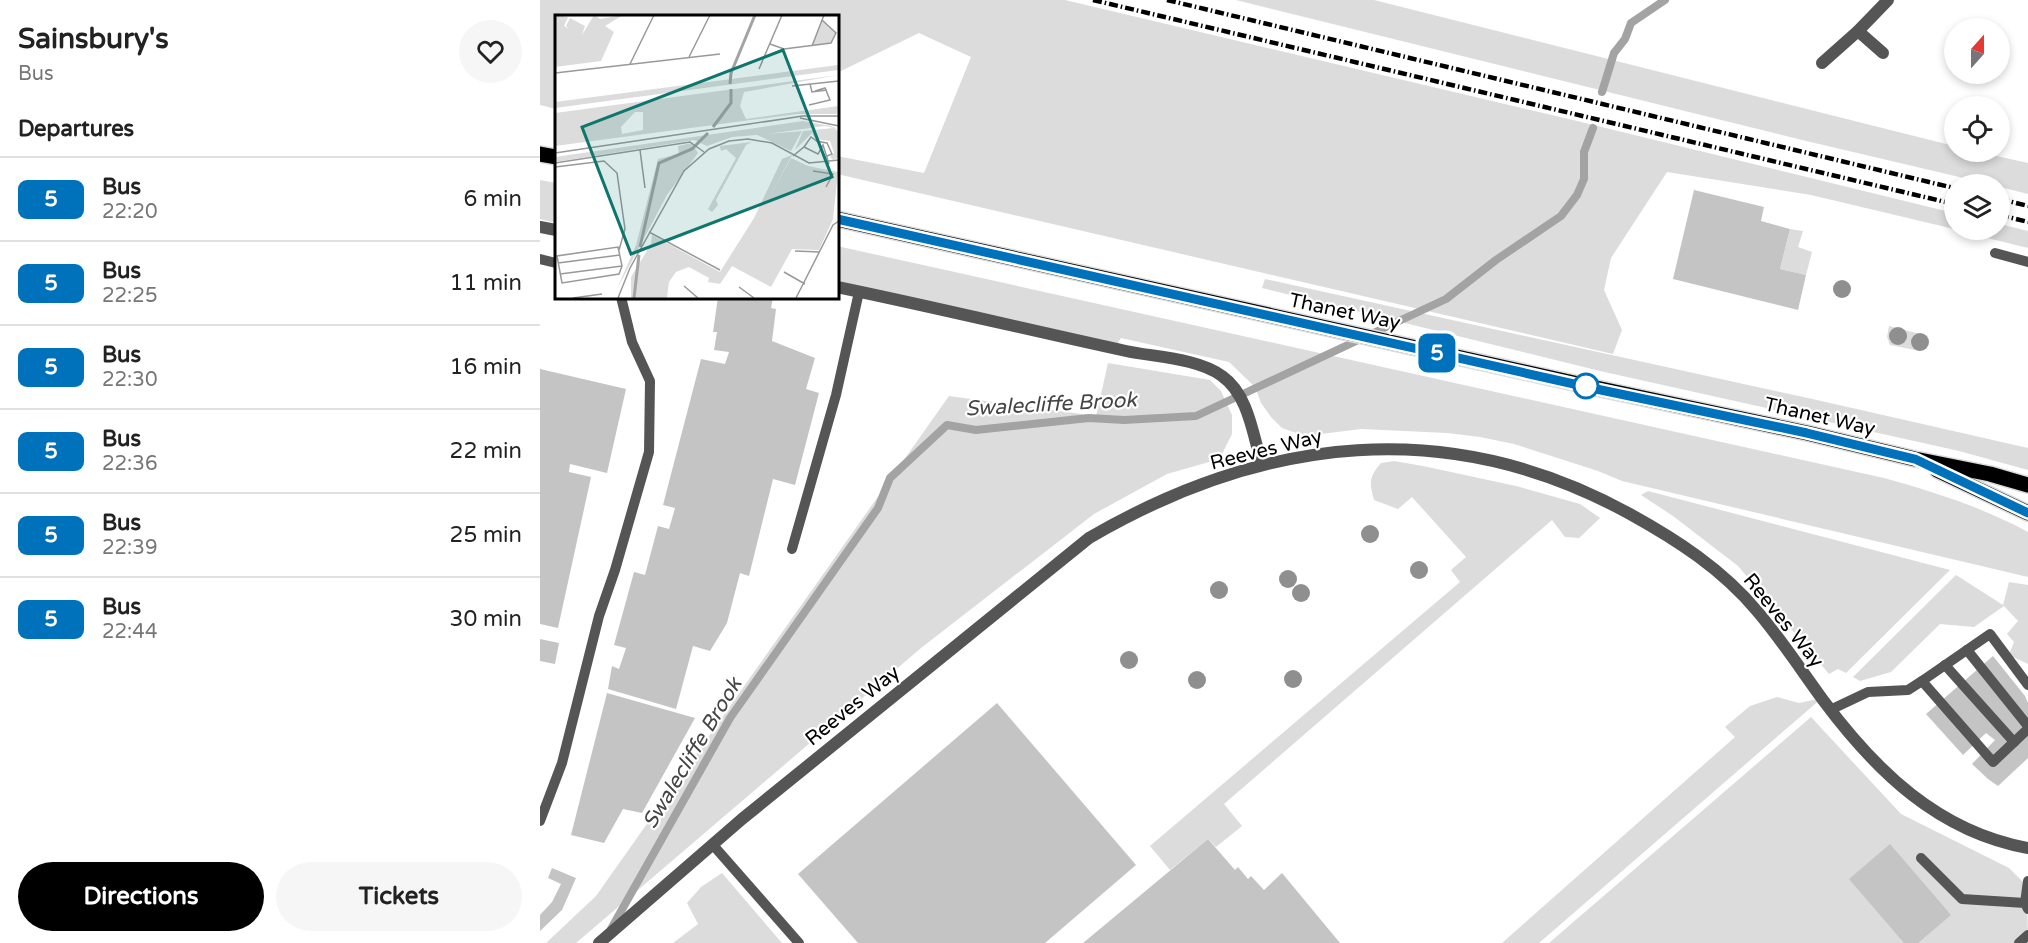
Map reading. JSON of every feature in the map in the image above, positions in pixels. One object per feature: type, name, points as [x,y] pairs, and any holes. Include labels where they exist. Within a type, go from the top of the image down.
[{"type":"main road","points":[[540,154],[555,157]]},
{"type":"main road","name":"Thanet Way","points":[[838,219],[2028,484]]},
{"type":"main road","name":"Thanet Way","points":[[1915,459],[2028,513]]},
{"type":"street","points":[[1821,63],[1858,31],[1888,0]]},
{"type":"street","points":[[1858,31],[1883,53]]},
{"type":"street","points":[[540,227],[555,230]]},
{"type":"street","points":[[838,287],[1201,366],[1222,376],[1237,391],[1244,404],[1262,465]]},
{"type":"street","name":"Reeves Way","points":[[599,943],[712,845],[1089,538],[1118,521],[1207,483],[1262,465],[1349,450],[1403,448],[1454,453],[1523,468],[1581,489],[1679,542],[1721,575],[1756,610],[1849,734],[1893,781],[1936,812],[1980,834],[2028,848]]},
{"type":"lane","points":[[1995,254],[2028,262]]},
{"type":"lane","points":[[540,259],[555,263]]},
{"type":"lane","points":[[792,549],[836,396],[860,292]]},
{"type":"lane","points":[[540,821],[562,763],[600,616],[649,452],[650,381],[632,342],[621,298]]},
{"type":"lane","points":[[1830,710],[1868,692],[1908,690],[1990,634],[2028,685]]},
{"type":"lane","points":[[1922,681],[1994,762],[2028,728],[1967,650]]},
{"type":"lane","points":[[1945,665],[2014,742]]},
{"type":"lane","points":[[2016,669],[2028,674]]},
{"type":"lane","points":[[712,845],[799,943]]},
{"type":"lane","points":[[1921,858],[1962,899],[2027,906],[2028,880]]},
{"type":"lane","points":[[2019,943],[2028,935]]},
{"type":"shaded area","points":[[540,0],[1065,0],[1944,211],[1944,227],[1811,195],[1667,172],[1611,258],[1604,290],[1622,330],[1613,354],[838,174],[838,156],[924,173],[971,57],[919,33],[838,73],[838,15],[555,15],[555,109],[540,105]]},
{"type":"shaded area","points":[[1236,0],[1374,0],[1944,143],[1944,162],[2010,162],[2010,159],[2028,163],[2028,194],[2010,190],[2010,174],[1946,174]]},
{"type":"shaded area","points":[[540,180],[555,183],[555,223],[540,219]]},
{"type":"shaded area","points":[[2010,226],[2028,231],[2028,248],[1996,240],[2010,240]]},
{"type":"shaded area","points":[[1790,229],[1803,231],[1798,247],[1812,252],[1806,275],[1780,269]]},
{"type":"shaded area","points":[[838,246],[1884,478],[1958,501],[2028,532],[2028,577],[1622,481],[1514,444],[1480,437],[1361,429],[1313,435],[1299,434],[1282,428],[1271,417],[1261,403],[1255,387],[1229,362],[1121,338],[1117,344],[838,283]]},
{"type":"shaded area","points":[[1265,279],[2028,448],[2028,470],[1959,451],[1600,371],[1262,288]]},
{"type":"shaded area","points":[[1889,326],[1928,336],[1920,351],[1890,345],[1887,337]]},
{"type":"shaded area","points":[[1108,363],[1210,380],[1221,391],[1232,415],[1232,434],[1222,454],[1209,462],[1167,474],[1094,514],[921,648],[576,943],[546,943],[596,896],[949,396],[1096,416]]},
{"type":"shaded area","points":[[1394,461],[1516,486],[1580,504],[1600,518],[1579,538],[1565,537],[1552,520],[1224,804],[1242,826],[1216,847],[1208,839],[1170,870],[1150,846],[1460,582],[1451,570],[1466,557],[1412,497],[1398,509],[1374,500],[1371,484],[1374,472],[1381,463]]},
{"type":"shaded area","points":[[1648,491],[1950,570],[1846,673],[1838,669],[1829,674],[1738,566],[1673,516],[1641,495]]},
{"type":"shaded area","points":[[1956,575],[2003,605],[2009,582],[2028,585],[2028,664],[2009,655],[2014,642],[2007,634],[2018,621],[2004,606],[1974,627],[1940,624],[1891,672],[1860,681],[1853,677]]},
{"type":"shaded area","points":[[1777,697],[1799,703],[1822,698],[1539,943],[1502,943],[1735,737],[1725,727],[1750,706]]},
{"type":"shaded area","points":[[1811,717],[1901,814],[2009,868],[2027,886],[2028,943],[1549,943]]},
{"type":"shaded area","points":[[722,873],[782,943],[673,943],[698,924],[687,903],[701,887]]},
{"type":"building","points":[[1694,190],[1764,207],[1761,221],[1790,229],[1780,269],[1806,275],[1798,310],[1673,279]]},
{"type":"building","points":[[718,298],[773,298],[771,308],[776,309],[772,341],[815,358],[806,389],[819,393],[795,485],[773,479],[749,576],[740,573],[727,623],[710,651],[693,646],[676,709],[608,689],[612,666],[619,669],[626,648],[614,645],[634,572],[645,575],[658,526],[669,529],[675,508],[663,505],[701,359],[725,364],[729,352],[714,350],[717,332],[713,332]]},
{"type":"building","points":[[540,369],[626,389],[607,473],[570,464],[569,472],[591,477],[558,628],[540,624]]},
{"type":"building","points":[[540,639],[559,643],[555,664],[540,661]]},
{"type":"building","points":[[1993,656],[2028,703],[2028,758],[1998,786],[1972,764],[1995,740],[1986,733],[1963,755],[1926,714]]},
{"type":"building","points":[[607,693],[695,718],[642,813],[623,809],[604,843],[571,835]]},
{"type":"building","points":[[997,703],[1136,865],[1045,943],[858,943],[798,874]]},
{"type":"building","points":[[1208,839],[1235,870],[1238,867],[1248,879],[1251,876],[1264,890],[1282,873],[1340,943],[1083,943]]},
{"type":"building","points":[[1890,844],[1951,915],[1918,943],[1904,943],[1849,879]]},
{"type":"building","points":[[552,868],[576,878],[562,910],[540,931],[540,915],[552,902],[561,884],[548,878]]},
{"type":"waterway","name":"Swalecliffe Brook","points":[[1602,92],[1614,53],[1625,39],[1631,23],[1665,0]]},
{"type":"waterway","name":"Swalecliffe Brook","points":[[611,929],[730,718],[878,508],[890,478],[947,425],[976,430],[1089,418],[1124,420],[1196,416],[1446,299],[1496,260],[1561,216],[1577,195],[1584,179],[1584,152],[1593,128]]},
{"type":"railway","points":[[1093,0],[1944,202]]},
{"type":"railway","points":[[1167,0],[1944,186]]},
{"type":"railway","points":[[2010,202],[2028,206]]},
{"type":"railway","points":[[2010,218],[2028,222]]},
{"type":"bus line","name":"5","points":[[838,219],[1601,390],[1807,433],[1915,459],[2028,513]]}]
